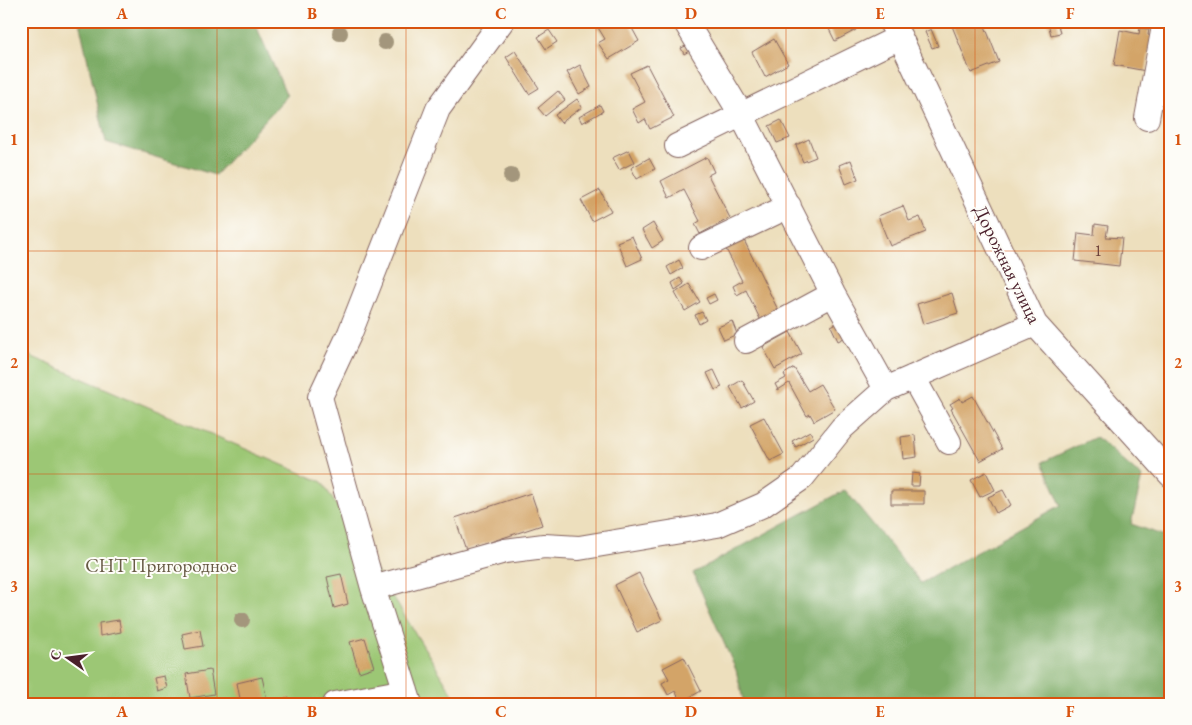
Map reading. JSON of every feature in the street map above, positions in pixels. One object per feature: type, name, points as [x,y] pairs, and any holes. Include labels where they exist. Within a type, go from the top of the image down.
[{"type":"street","points":[[335,704],[408,697],[373,588],[320,397],[350,333],[438,109],[502,21]]},
{"type":"street","points":[[685,21],[741,114],[790,206],[833,294],[886,389]]},
{"type":"street","points":[[1147,118],[1165,21]]},
{"type":"street","points":[[677,146],[741,114],[895,29]]},
{"type":"street","name":"Дорожная улица","points":[[895,29],[1035,324],[1171,475]]},
{"type":"street","points":[[701,248],[790,206]]},
{"type":"street","points":[[746,341],[833,294]]},
{"type":"street","points":[[373,588],[505,551],[544,546],[579,548],[717,525],[763,505],[802,478],[842,428],[886,389],[1035,324]]},
{"type":"street","points":[[913,377],[949,442]]},
{"type":"green space","points":[[79,21],[254,21],[287,96],[215,175],[106,142]]},
{"type":"green space","name":"СНТ Пригородное","points":[[21,352],[322,482],[459,704],[21,704]]},
{"type":"green space","points":[[1096,437],[1142,477],[1131,524],[1171,538],[1171,704],[744,704],[736,670],[693,573],[845,490],[921,583],[1061,505],[1043,462]]},
{"type":"building","points":[[594,21],[628,21],[639,41],[609,59],[598,43],[605,39]]},
{"type":"building","points":[[696,21],[711,21],[712,23],[701,30]]},
{"type":"building","points":[[825,21],[852,21],[856,30],[835,41]]},
{"type":"building","points":[[962,21],[983,21],[999,62],[971,73],[952,26]]},
{"type":"building","points":[[1057,21],[1060,33],[1051,35],[1048,23]]},
{"type":"building","points":[[1140,28],[1149,29],[1148,35],[1152,36],[1146,71],[1114,65],[1120,30],[1139,34]]},
{"type":"building","points":[[931,29],[938,46],[932,48],[925,32]]},
{"type":"building","points":[[549,30],[557,42],[546,49],[538,37]]},
{"type":"building","points":[[774,39],[788,64],[765,77],[752,52]]},
{"type":"building","points":[[686,46],[689,51],[684,54],[681,48]]},
{"type":"building","points":[[515,51],[539,88],[529,94],[506,57]]},
{"type":"building","points":[[580,65],[591,87],[579,94],[567,72]]},
{"type":"building","points":[[647,65],[674,117],[650,129],[645,119],[639,123],[632,109],[645,102],[630,73]]},
{"type":"building","points":[[558,91],[565,100],[545,116],[538,108]]},
{"type":"building","points":[[577,99],[582,107],[561,123],[555,115]]},
{"type":"building","points":[[600,105],[603,111],[582,123],[579,117]]},
{"type":"building","points":[[781,120],[790,138],[777,143],[769,126]]},
{"type":"building","points":[[809,139],[816,157],[803,162],[796,145]]},
{"type":"building","points":[[629,150],[635,162],[619,170],[612,158]]},
{"type":"building","points":[[707,157],[714,172],[708,175],[730,218],[700,234],[695,224],[700,221],[684,190],[669,198],[661,181]]},
{"type":"building","points":[[649,158],[655,169],[637,179],[631,168]]},
{"type":"building","points":[[851,160],[858,179],[846,184],[839,165]]},
{"type":"building","points":[[600,190],[611,211],[592,221],[581,200]]},
{"type":"building","points":[[903,206],[909,221],[920,217],[926,232],[890,246],[878,216]]},
{"type":"building","points":[[653,223],[663,241],[652,248],[642,230]]},
{"type":"building","points":[[1095,224],[1108,226],[1106,237],[1122,238],[1119,266],[1075,261],[1078,233],[1094,235]]},
{"type":"building","points":[[632,236],[642,259],[627,266],[617,242]]},
{"type":"building","points":[[743,238],[779,312],[761,321],[746,290],[737,295],[733,286],[742,281],[725,247]]},
{"type":"building","points":[[679,260],[683,268],[671,275],[667,267]]},
{"type":"building","points":[[680,278],[684,284],[675,290],[672,283]]},
{"type":"building","points":[[689,284],[700,302],[685,311],[675,293]]},
{"type":"building","points":[[952,293],[958,313],[923,324],[917,304]]},
{"type":"building","points":[[714,294],[717,300],[709,304],[706,298]]},
{"type":"building","points":[[702,312],[706,320],[699,324],[695,315]]},
{"type":"building","points":[[732,321],[737,334],[724,340],[718,327]]},
{"type":"building","points":[[841,321],[848,336],[838,341],[831,326]]},
{"type":"building","points":[[790,332],[802,354],[775,369],[763,347]]},
{"type":"building","points":[[794,368],[808,391],[820,384],[835,409],[814,421],[810,414],[807,416],[789,383],[778,390],[775,384],[786,378],[784,374]]},
{"type":"building","points":[[714,370],[722,387],[715,390],[707,373]]},
{"type":"building","points":[[742,380],[754,401],[742,408],[730,387]]},
{"type":"building","points":[[973,396],[1002,449],[980,461],[950,404],[960,398],[962,402]]},
{"type":"building","points":[[764,417],[784,454],[770,461],[750,424]]},
{"type":"building","points":[[810,431],[813,437],[796,447],[792,441]]},
{"type":"building","points":[[915,435],[917,457],[903,459],[901,437]]},
{"type":"building","points":[[986,472],[995,490],[980,497],[971,480]]},
{"type":"building","points":[[912,473],[920,474],[919,486],[911,486]]},
{"type":"building","points":[[1003,490],[1011,505],[996,513],[988,497]]},
{"type":"building","points":[[891,491],[924,491],[924,504],[891,504]]},
{"type":"building","points":[[531,493],[542,525],[466,550],[455,518]]},
{"type":"building","points":[[639,573],[662,620],[637,632],[615,585]]},
{"type":"building","points":[[341,574],[348,604],[334,608],[327,577]]},
{"type":"building","points":[[119,620],[121,632],[100,636],[99,623]]},
{"type":"building","points":[[200,630],[203,646],[185,649],[182,634]]},
{"type":"building","points":[[365,638],[374,667],[359,672],[350,642]]},
{"type":"building","points":[[684,657],[701,691],[681,702],[675,691],[668,695],[662,683],[669,679],[663,668]]},
{"type":"building","points":[[210,670],[214,694],[190,698],[186,674]]},
{"type":"building","points":[[164,676],[167,688],[157,691],[154,678]]},
{"type":"building","points":[[262,677],[268,704],[241,704],[237,683]]},
{"type":"building","points":[[289,698],[290,704],[279,704],[278,701]]}]
